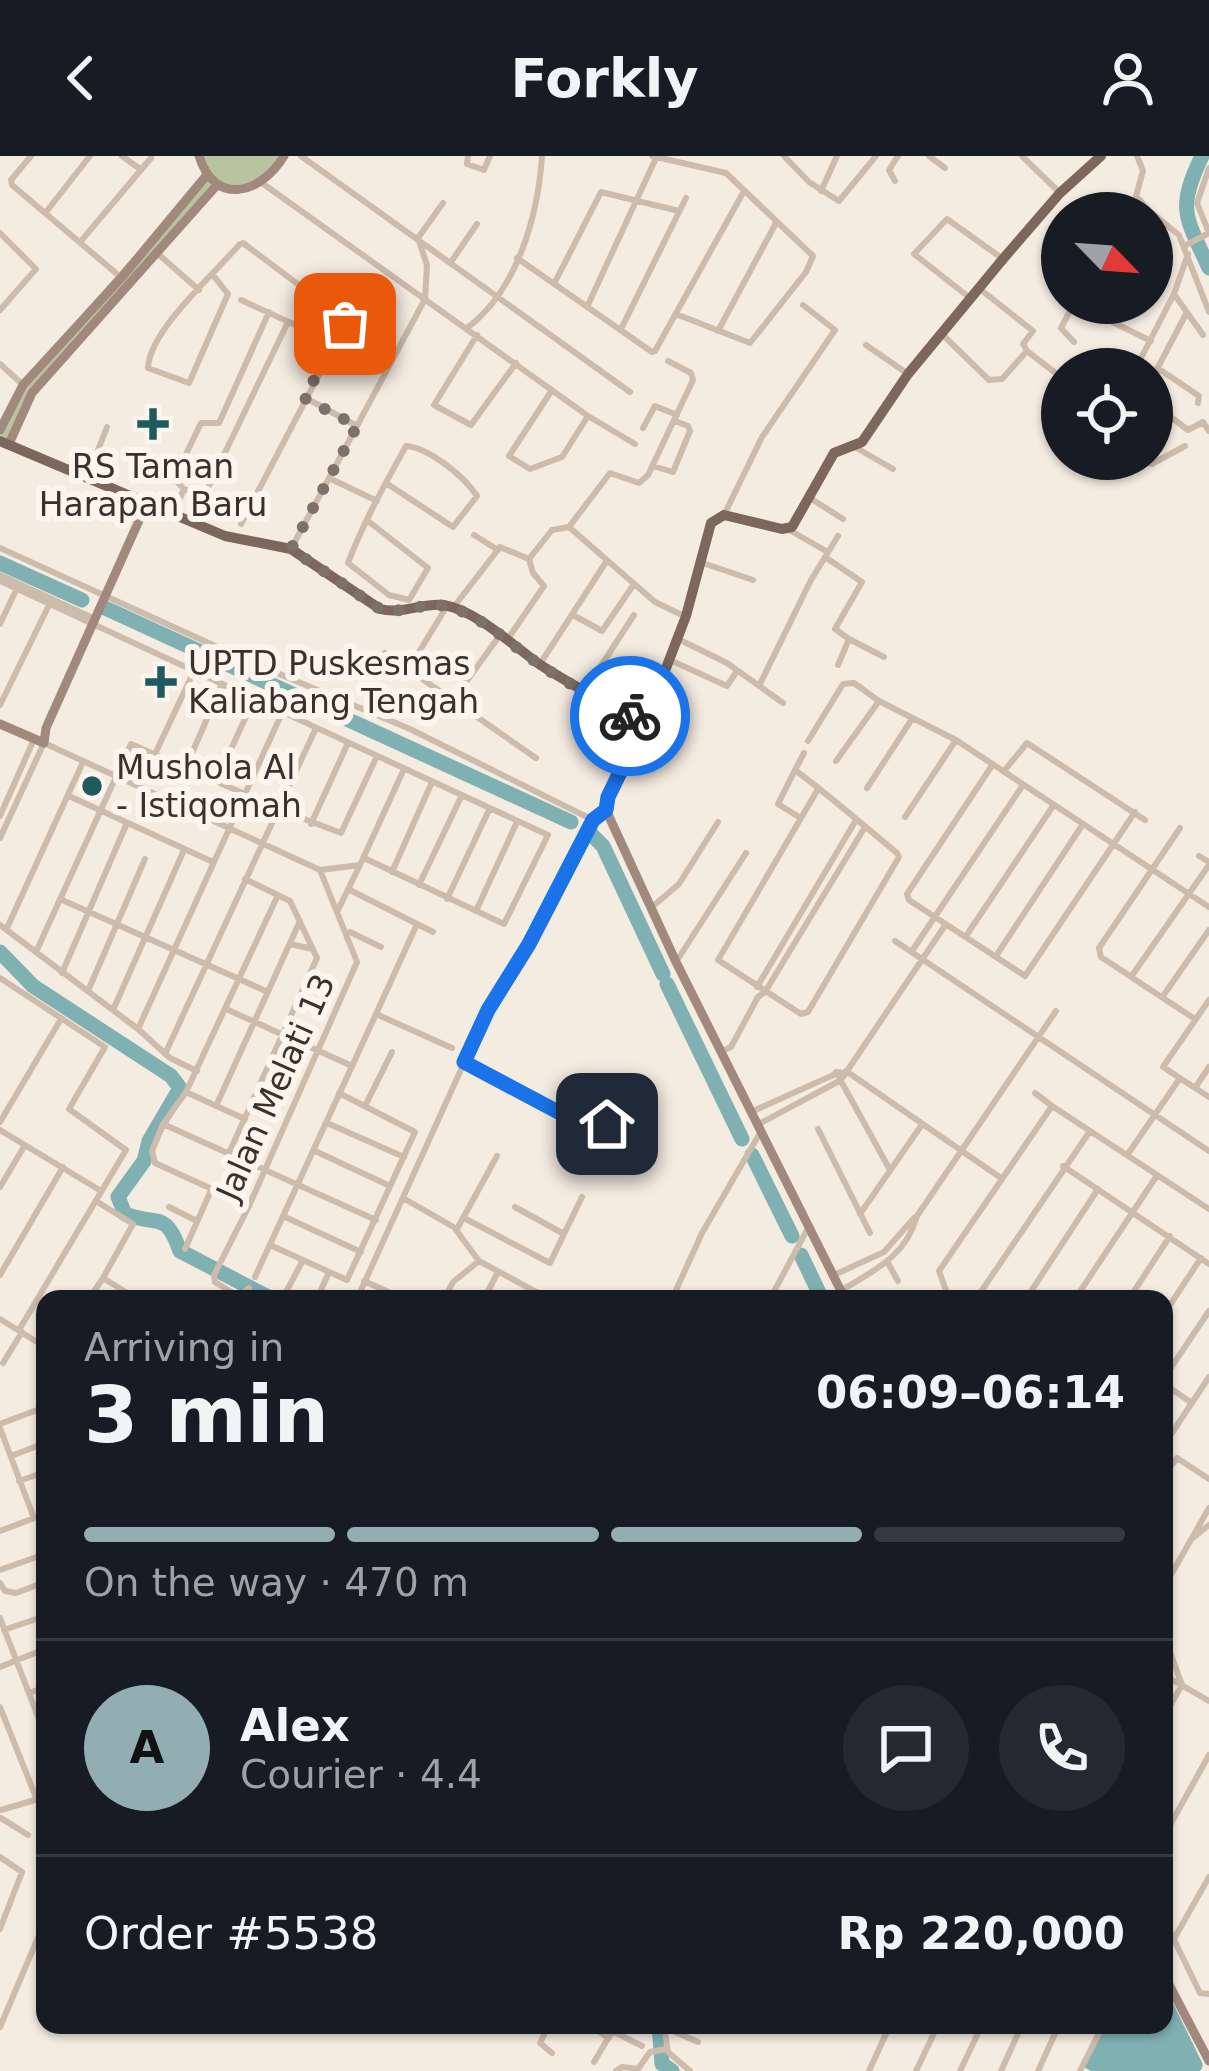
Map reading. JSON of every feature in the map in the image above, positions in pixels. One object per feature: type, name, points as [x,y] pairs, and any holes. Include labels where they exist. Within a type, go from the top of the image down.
[{"type":"main road","points":[[1061,192],[1101,156]]},
{"type":"main road","points":[[4,442],[232,538],[291,549],[380,609],[450,607],[584,692],[644,723],[678,640],[711,523],[724,515],[788,529],[831,457],[867,436],[908,374],[1041,215]]},
{"type":"street","points":[[32,156],[10,184],[126,281]]},
{"type":"street","points":[[46,212],[90,156]]},
{"type":"street","points":[[122,156],[140,169]]},
{"type":"street","points":[[199,156],[206,176],[217,184],[241,189],[262,183],[284,156]]},
{"type":"street","points":[[301,156],[630,392]]},
{"type":"street","points":[[468,156],[467,164],[486,170],[490,156]]},
{"type":"street","points":[[467,328],[501,297],[536,197],[542,156]]},
{"type":"street","points":[[784,156],[836,201],[876,156]]},
{"type":"street","points":[[821,190],[836,156]]},
{"type":"street","points":[[895,181],[889,170],[898,156]]},
{"type":"street","points":[[929,156],[946,168]]},
{"type":"street","points":[[1022,156],[1059,192]]},
{"type":"street","points":[[1137,156],[1143,170],[1137,192]]},
{"type":"street","points":[[587,307],[640,199],[654,157],[721,171],[812,254],[806,272],[753,342],[676,314]]},
{"type":"street","points":[[81,241],[152,158]]},
{"type":"street","points":[[1147,348],[1174,294],[1188,247],[1208,234],[1197,208],[1209,168]]},
{"type":"street","points":[[126,281],[148,244],[206,176]]},
{"type":"street","points":[[262,183],[588,416],[635,444]]},
{"type":"street","points":[[0,430],[28,389],[126,281],[158,254],[217,184]]},
{"type":"street","points":[[517,258],[654,351],[744,191]]},
{"type":"street","points":[[554,284],[602,192],[679,211]]},
{"type":"street","points":[[620,330],[686,198]]},
{"type":"street","points":[[418,238],[443,203]]},
{"type":"street","points":[[1003,259],[947,219],[914,254],[1033,331],[1023,344],[1041,362]]},
{"type":"street","points":[[451,262],[477,224]]},
{"type":"street","points":[[718,331],[776,224]]},
{"type":"street","points":[[1173,228],[1188,247],[1209,312]]},
{"type":"street","points":[[0,233],[36,269],[0,310]]},
{"type":"street","points":[[291,549],[425,299],[427,265],[418,238]]},
{"type":"street","points":[[148,244],[199,290]]},
{"type":"street","points":[[212,275],[228,293],[187,385],[147,366],[156,340],[212,275],[240,244],[346,318],[241,524]]},
{"type":"street","points":[[1174,294],[1203,334]]},
{"type":"street","points":[[241,300],[302,328]]},
{"type":"street","points":[[724,515],[762,437],[835,330],[803,305]]},
{"type":"street","points":[[269,312],[219,423],[201,423],[174,479],[184,489],[204,496],[288,322]]},
{"type":"street","points":[[1168,348],[1186,314]]},
{"type":"street","points":[[1062,324],[1060,328],[1074,342]]},
{"type":"street","points":[[1117,324],[1151,341]]},
{"type":"street","points":[[477,335],[434,405],[471,425],[516,363]]},
{"type":"street","points":[[945,337],[993,381],[1002,379],[1027,351]]},
{"type":"street","points":[[866,345],[908,374]]},
{"type":"street","points":[[452,700],[544,584],[533,573],[530,559],[552,530],[569,527],[610,473],[640,484],[653,466],[693,375],[668,361]]},
{"type":"street","points":[[0,364],[28,389]]},
{"type":"street","points":[[1173,383],[1199,397],[1198,404]]},
{"type":"street","points":[[4,442],[28,389]]},
{"type":"street","points":[[553,389],[509,456],[530,469],[560,459],[588,416]]},
{"type":"street","points":[[304,398],[357,426]]},
{"type":"street","points":[[643,428],[655,406],[690,431],[673,472],[653,466]]},
{"type":"street","points":[[1173,419],[1188,430],[1203,422],[1209,431]]},
{"type":"street","points":[[86,479],[107,428]]},
{"type":"street","points":[[368,521],[426,566],[427,572],[407,600],[389,595],[348,565],[376,501],[386,483],[409,444],[477,494],[453,527],[386,483]]},
{"type":"street","points":[[853,446],[893,469]]},
{"type":"street","points":[[1173,453],[1185,446]]},
{"type":"street","points":[[329,478],[376,501]]},
{"type":"street","points":[[172,515],[184,489]]},
{"type":"street","points":[[810,498],[843,519]]},
{"type":"street","points":[[0,838],[3,817],[146,505]]},
{"type":"street","points":[[569,527],[656,602],[686,616]]},
{"type":"street","points":[[788,529],[862,582],[834,630],[884,657]]},
{"type":"street","points":[[474,535],[497,550]]},
{"type":"street","points":[[759,686],[838,536]]},
{"type":"street","points":[[408,670],[450,607],[497,550],[502,546],[530,559]]},
{"type":"street","points":[[0,548],[410,729],[592,823]]},
{"type":"street","points":[[540,664],[606,562]]},
{"type":"street","points":[[700,562],[753,580]]},
{"type":"street","points":[[0,578],[95,619]]},
{"type":"street","points":[[0,578],[548,835],[508,920],[500,924],[362,862],[320,870],[0,724]]},
{"type":"street","points":[[573,615],[602,631],[634,584]]},
{"type":"street","points":[[0,624],[16,588]]},
{"type":"street","points":[[0,705],[50,603]]},
{"type":"street","points":[[584,692],[634,615]]},
{"type":"street","points":[[838,664],[849,639]]},
{"type":"street","points":[[678,640],[737,670],[783,703]]},
{"type":"street","points":[[385,653],[536,758]]},
{"type":"street","points":[[670,660],[727,686],[737,670]]},
{"type":"street","points":[[155,755],[194,671]]},
{"type":"street","points":[[808,741],[845,682],[854,683],[1004,770],[1209,907]]},
{"type":"street","points":[[186,766],[222,684]]},
{"type":"street","points":[[216,782],[254,699]]},
{"type":"street","points":[[836,761],[879,701]]},
{"type":"street","points":[[138,1029],[282,713]]},
{"type":"street","points":[[867,788],[912,718]]},
{"type":"street","points":[[644,723],[606,810],[757,1133],[841,1290]]},
{"type":"street","points":[[165,1054],[316,728]]},
{"type":"street","points":[[36,952],[137,730]]},
{"type":"street","points":[[905,817],[956,740]]},
{"type":"street","points":[[1004,770],[1028,742],[1145,820]]},
{"type":"street","points":[[311,824],[348,743]]},
{"type":"street","points":[[131,744],[245,794]]},
{"type":"street","points":[[799,818],[778,804],[804,753]]},
{"type":"street","points":[[278,809],[341,832],[377,756]]},
{"type":"street","points":[[83,762],[3,927],[165,1054],[197,1071]]},
{"type":"street","points":[[993,764],[908,890],[909,900],[1028,975],[1135,812]]},
{"type":"street","points":[[338,910],[405,769]]},
{"type":"street","points":[[795,770],[897,853],[898,861],[808,1012],[801,1014],[721,966],[719,954],[818,789]]},
{"type":"street","points":[[392,872],[431,782]]},
{"type":"street","points":[[912,951],[1023,785]]},
{"type":"street","points":[[68,796],[213,862]]},
{"type":"street","points":[[419,885],[461,797]]},
{"type":"street","points":[[966,936],[1053,806]]},
{"type":"street","points":[[447,898],[489,810]]},
{"type":"street","points":[[360,1290],[464,1062],[585,834],[606,810]]},
{"type":"street","points":[[757,986],[856,820]]},
{"type":"street","points":[[475,912],[517,822]]},
{"type":"street","points":[[652,907],[679,884],[718,822]]},
{"type":"street","points":[[62,973],[127,824]]},
{"type":"street","points":[[996,956],[1083,824]]},
{"type":"street","points":[[722,1051],[731,1047],[865,827]]},
{"type":"street","points":[[1180,829],[1099,948],[1101,956],[1196,1019]]},
{"type":"street","points":[[113,1010],[184,850]]},
{"type":"street","points":[[676,962],[746,853]]},
{"type":"street","points":[[1131,977],[1209,863],[1198,856]]},
{"type":"street","points":[[88,991],[146,860]]},
{"type":"street","name":"Jalan Melati 13","points":[[227,1290],[215,1282],[216,1270],[357,962],[320,870]]},
{"type":"street","points":[[229,1153],[317,960],[290,901],[245,879]]},
{"type":"street","points":[[348,889],[434,932]]},
{"type":"street","points":[[249,1206],[153,1161],[152,1151],[163,1124],[197,1071],[278,895]]},
{"type":"street","points":[[60,898],[268,992]]},
{"type":"street","points":[[807,902],[816,907]]},
{"type":"street","points":[[216,1106],[300,921]]},
{"type":"street","points":[[255,1277],[417,924]]},
{"type":"street","points":[[677,1290],[757,1133],[842,1074],[946,924]]},
{"type":"street","points":[[347,930],[381,947]]},
{"type":"street","points":[[1163,997],[1209,930]]},
{"type":"street","points":[[895,941],[1209,1151]]},
{"type":"street","points":[[290,944],[314,949]]},
{"type":"street","points":[[0,978],[105,1047],[69,1109],[126,1148],[50,1290]]},
{"type":"street","points":[[1209,1000],[1163,1067],[1209,1097]]},
{"type":"street","points":[[226,1009],[352,1066]]},
{"type":"street","points":[[834,1276],[884,1252],[917,1216],[1056,1011]]},
{"type":"street","points":[[376,1014],[452,1048]]},
{"type":"street","points":[[62,1019],[0,1126],[101,1191]]},
{"type":"street","points":[[365,1106],[392,1052]]},
{"type":"street","points":[[464,1062],[560,1113],[602,1126],[617,1103]]},
{"type":"street","points":[[1196,1088],[1209,1067]]},
{"type":"street","points":[[751,1112],[842,1074]]},
{"type":"street","points":[[842,1074],[1002,1179]]},
{"type":"street","points":[[842,1074],[890,1170]]},
{"type":"street","points":[[1128,1155],[1180,1078]]},
{"type":"street","points":[[801,1089],[805,1099]]},
{"type":"street","points":[[186,1092],[245,1118]]},
{"type":"street","points":[[270,1245],[348,1280],[376,1220],[414,1128],[339,1093]]},
{"type":"street","points":[[1035,1093],[1209,1209]]},
{"type":"street","points":[[946,1290],[939,1271],[1052,1106]]},
{"type":"street","points":[[327,1123],[404,1157]]},
{"type":"street","points":[[163,1124],[376,1220]]},
{"type":"street","points":[[860,1214],[921,1126]]},
{"type":"street","points":[[818,1129],[870,1233]]},
{"type":"street","points":[[982,1290],[1090,1131]]},
{"type":"street","points":[[0,1187],[25,1145]]},
{"type":"street","points":[[314,1151],[390,1186]]},
{"type":"street","points":[[456,1229],[497,1156]]},
{"type":"street","points":[[1063,1166],[1205,1261],[1173,1302]]},
{"type":"street","points":[[0,1276],[63,1167]]},
{"type":"street","points":[[1081,1290],[1157,1176]]},
{"type":"street","points":[[185,1249],[212,1188]]},
{"type":"street","points":[[1032,1290],[1098,1189]]},
{"type":"street","points":[[403,1198],[456,1229],[479,1261],[533,1290]]},
{"type":"street","points":[[464,1219],[548,1263],[582,1198]]},
{"type":"street","points":[[95,1290],[133,1224],[96,1201]]},
{"type":"street","points":[[514,1207],[564,1234]]},
{"type":"street","points":[[169,1208],[197,1221]]},
{"type":"street","points":[[283,1216],[361,1252]]},
{"type":"street","points":[[850,1290],[888,1263],[904,1244],[917,1216]]},
{"type":"street","points":[[775,1290],[809,1227]]},
{"type":"street","points":[[1135,1290],[1170,1237]]},
{"type":"street","points":[[287,1290],[303,1260]]},
{"type":"street","points":[[449,1290],[479,1261]]},
{"type":"street","points":[[888,1263],[898,1281]]},
{"type":"street","points":[[488,1290],[498,1271]]},
{"type":"street","points":[[321,1290],[329,1272]]},
{"type":"street","points":[[103,1277],[123,1290]]},
{"type":"street","points":[[364,1281],[384,1290]]},
{"type":"street","points":[[4,1358],[36,1310]]},
{"type":"street","points":[[1173,1367],[1209,1311]]},
{"type":"street","points":[[0,1319],[36,1341]]},
{"type":"street","points":[[1173,1432],[1209,1377]]},
{"type":"street","points":[[1173,1388],[1192,1403]]},
{"type":"street","points":[[0,1515],[3,1530],[34,1518],[0,1426],[36,1411]]},
{"type":"street","points":[[11,1456],[36,1446]]},
{"type":"street","points":[[1173,1464],[1178,1459],[1209,1478]]},
{"type":"street","points":[[20,1481],[36,1475]]},
{"type":"street","points":[[1173,1571],[1209,1508]]},
{"type":"street","points":[[1191,1540],[1209,1525]]},
{"type":"street","points":[[0,1570],[36,1557]]},
{"type":"street","points":[[0,1583],[5,1591],[16,1593],[36,1585]]},
{"type":"street","points":[[0,1618],[36,1711]]},
{"type":"street","points":[[4,1630],[36,1619]]},
{"type":"street","points":[[0,1666],[36,1653]]},
{"type":"street","points":[[1173,1660],[1182,1685],[1173,1701]]},
{"type":"street","points":[[1173,1680],[1209,1700]]},
{"type":"street","points":[[29,1693],[36,1690]]},
{"type":"street","points":[[0,1707],[36,1788]]},
{"type":"street","points":[[1173,1820],[1209,1755]]},
{"type":"street","points":[[1,1814],[36,1801]]},
{"type":"street","points":[[1,1814],[28,1835]]},
{"type":"street","points":[[0,1857],[22,1871],[0,1929]]},
{"type":"street","points":[[1209,1877],[1174,1939],[1200,1993],[1209,1994]]},
{"type":"street","points":[[0,2027],[36,1942]]},
{"type":"street","points":[[1173,1992],[1209,2061]]},
{"type":"street","points":[[0,1996],[11,2001]]},
{"type":"street","points":[[544,2034],[540,2043],[551,2053]]},
{"type":"street","points":[[594,2062],[610,2034]]},
{"type":"street","points":[[618,2034],[642,2046]]},
{"type":"street","points":[[616,2071],[622,2066],[640,2070],[660,2050],[663,2034]]},
{"type":"street","points":[[681,2034],[698,2042]]},
{"type":"street","points":[[868,2071],[886,2034]]},
{"type":"street","points":[[916,2071],[932,2034]]},
{"type":"street","points":[[960,2071],[978,2034]]},
{"type":"street","points":[[1000,2071],[1018,2034]]},
{"type":"street","points":[[1038,2071],[1055,2034]]},
{"type":"street","points":[[1091,2071],[1081,2068],[1098,2034]]},
{"type":"street","points":[[660,2050],[690,2071]]},
{"type":"green space","points":[[199,156],[284,156],[252,187],[216,185],[32,393],[9,444],[0,441],[7,418],[55,348],[206,176]]},
{"type":"water","points":[[1173,2020],[1199,2071],[1091,2071],[1082,2066],[1098,2034],[1173,2034]]},
{"type":"waterway","points":[[1202,156],[1189,189],[1187,213],[1209,268]]},
{"type":"waterway","points":[[0,563],[82,600]]},
{"type":"waterway","points":[[105,608],[571,822]]},
{"type":"waterway","points":[[592,835],[603,846],[663,974]]},
{"type":"waterway","points":[[0,952],[33,986],[171,1076],[180,1088],[149,1141],[144,1161],[118,1197],[125,1214],[165,1224],[180,1251],[255,1290]]},
{"type":"waterway","points":[[667,984],[742,1139]]},
{"type":"waterway","points":[[752,1155],[792,1236]]},
{"type":"waterway","points":[[801,1255],[818,1290]]},
{"type":"waterway","points":[[1173,2020],[1195,2065]]},
{"type":"waterway","points":[[660,2034],[662,2064],[672,2071]]},
{"type":"way so far","points":[[345,324],[304,398],[357,426],[291,549],[380,609],[453,608],[630,716]]},
{"type":"place","name":"RS Taman Harapan Baru","points":[[153,424]]},
{"type":"place","name":"UPTD Puskesmas Kaliabang Tengah","points":[[161,682]]},
{"type":"place","name":"Mushola Al - Istiqomah","points":[[92,786]]},
{"type":"route","points":[[607,1124],[560,1113],[464,1062],[593,820],[606,810],[644,723],[630,716]]}]
